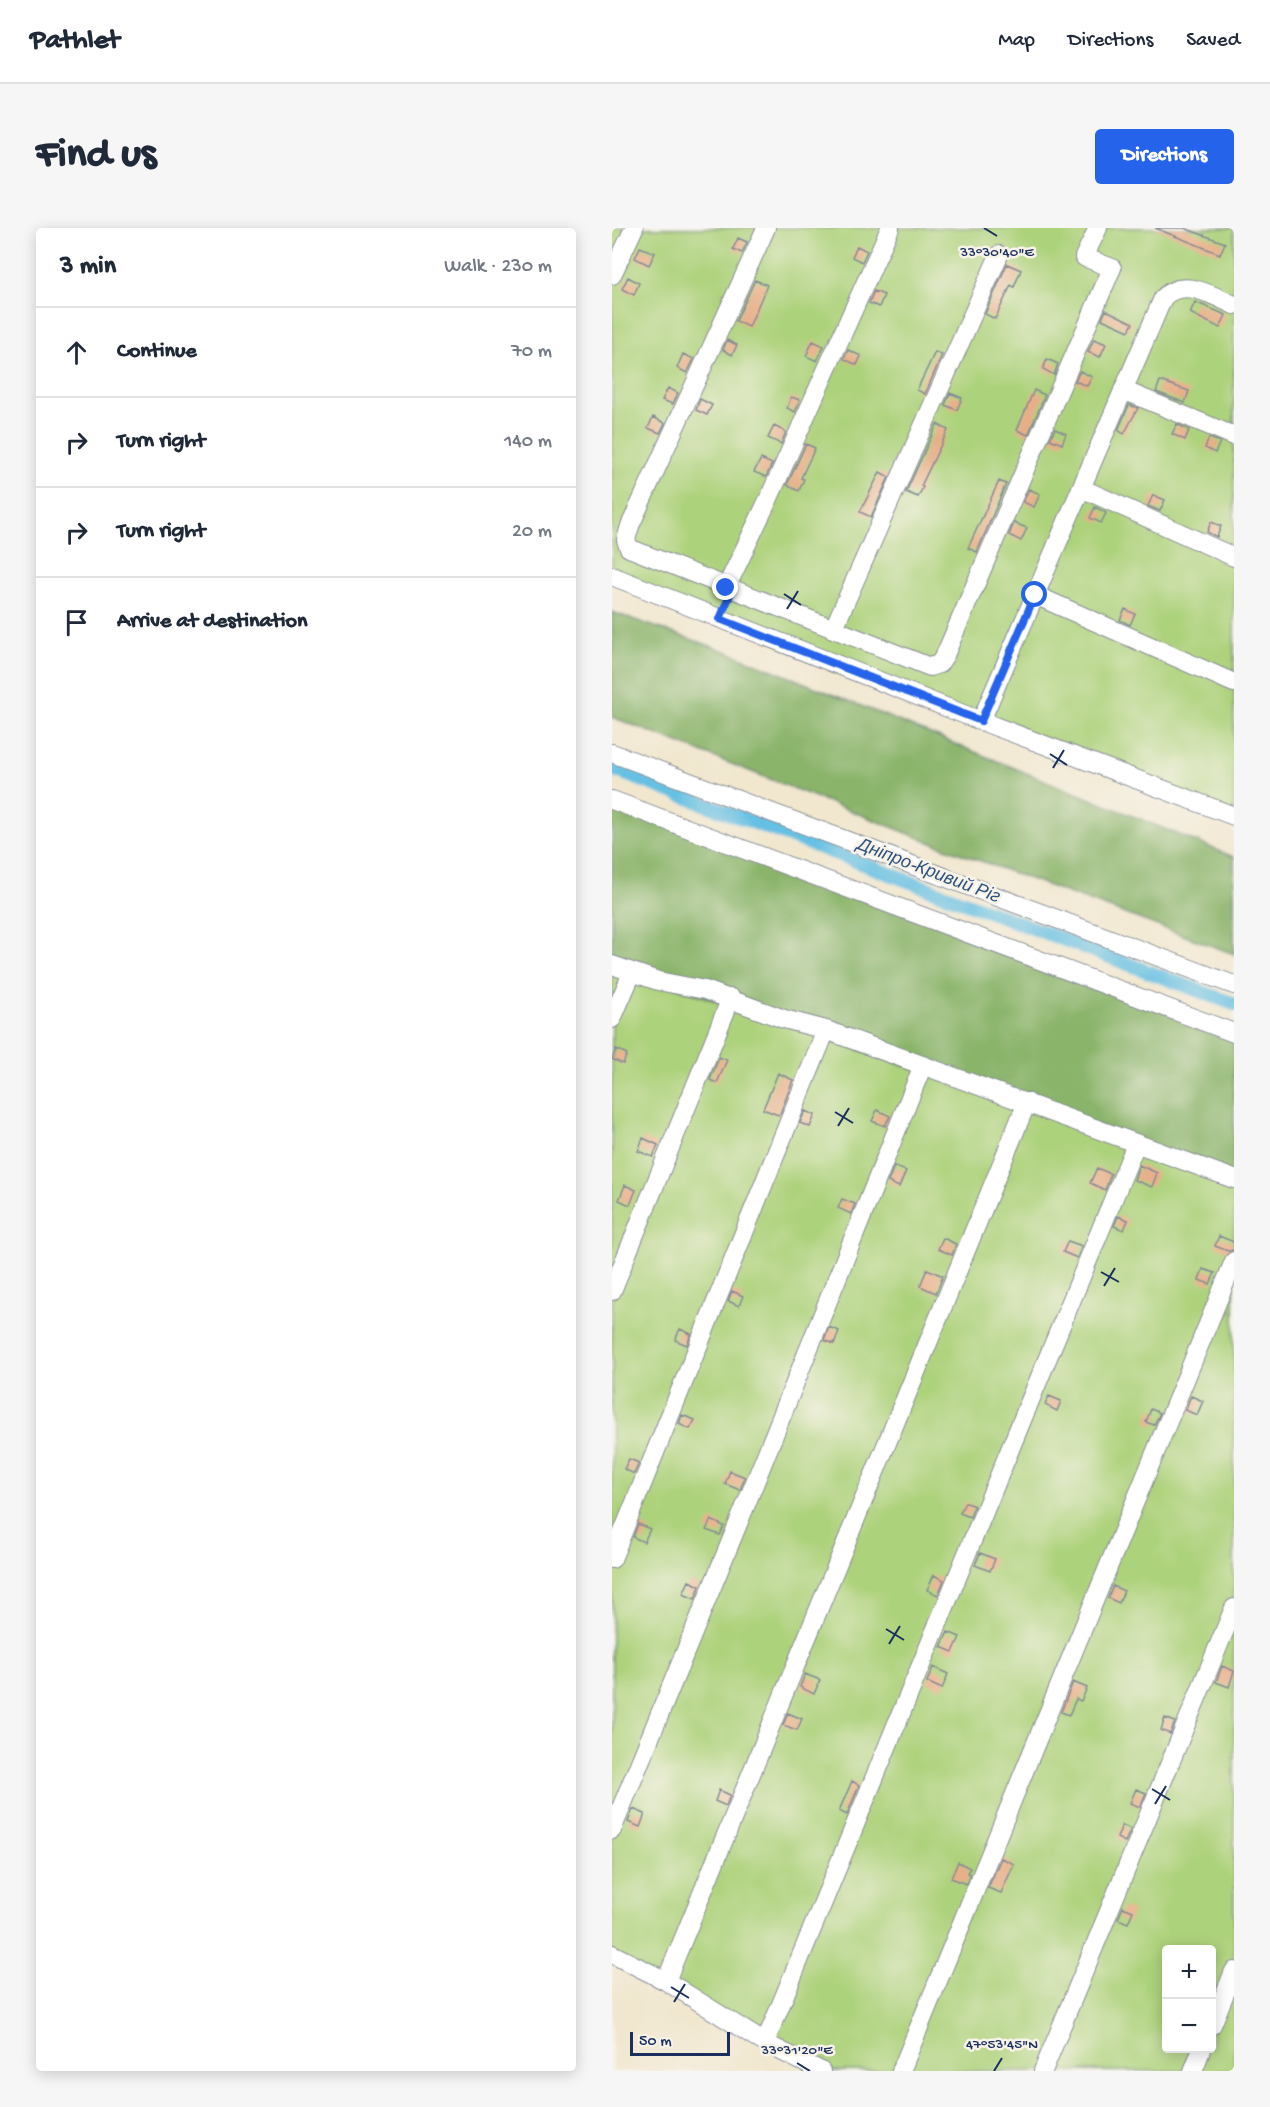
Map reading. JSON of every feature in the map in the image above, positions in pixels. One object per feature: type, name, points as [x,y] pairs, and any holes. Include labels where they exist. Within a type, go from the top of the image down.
[{"type":"street","points":[[612,275],[634,228]]},
{"type":"street","points":[[766,228],[630,526],[626,540],[629,548],[930,667],[939,664],[1112,268],[1084,257],[1098,228]]},
{"type":"street","points":[[720,619],[729,589],[890,228]]},
{"type":"street","points":[[833,630],[999,255]]},
{"type":"street","points":[[981,721],[1163,298],[1170,290],[1185,287],[1234,305]]},
{"type":"street","points":[[1123,390],[1234,436]]},
{"type":"street","points":[[1081,488],[1234,557]]},
{"type":"street","points":[[612,576],[981,721],[1234,816]]},
{"type":"street","points":[[1035,595],[1234,683]]},
{"type":"street","points":[[612,753],[1234,985]]},
{"type":"street","points":[[612,800],[1234,1033]]},
{"type":"street","points":[[612,965],[632,973],[731,998],[784,1019],[826,1030],[1234,1179]]},
{"type":"street","points":[[612,1019],[632,973]]},
{"type":"street","points":[[612,1291],[731,998]]},
{"type":"street","points":[[612,1559],[826,1030]]},
{"type":"street","points":[[612,1830],[752,1491],[923,1065]]},
{"type":"street","points":[[666,1981],[1027,1102]]},
{"type":"street","points":[[765,2043],[1136,1144]]},
{"type":"street","points":[[901,2071],[1234,1262]]},
{"type":"street","points":[[1043,2071],[1234,1608]]},
{"type":"street","points":[[612,1954],[666,1981],[765,2043],[820,2071]]},
{"type":"street","points":[[1216,2015],[1234,1971]]},
{"type":"street","points":[[1193,2071],[1200,2053]]},
{"type":"green space","points":[[612,228],[1234,228],[1234,816],[612,576]]},
{"type":"green space","points":[[612,612],[728,652],[1234,857],[1234,954],[940,846],[612,717]]},
{"type":"green space","points":[[612,800],[1234,1033],[1234,1179],[612,965]]},
{"type":"green space","points":[[612,965],[1234,1179],[1234,2071],[821,2071],[612,1954]]},
{"type":"building","points":[[1155,228],[1184,228],[1225,243],[1220,254]]},
{"type":"building","points":[[738,238],[747,242],[742,253],[733,249]]},
{"type":"building","points":[[857,246],[867,251],[862,262],[852,257]]},
{"type":"building","points":[[640,247],[655,253],[649,265],[635,258]]},
{"type":"building","points":[[1007,264],[1021,270],[1014,287],[1011,285],[995,319],[985,314]]},
{"type":"building","points":[[628,277],[639,283],[634,295],[622,289]]},
{"type":"building","points":[[755,280],[767,285],[749,327],[736,321]]},
{"type":"building","points":[[874,291],[884,295],[879,307],[869,303]]},
{"type":"building","points":[[1195,302],[1226,315],[1220,328],[1190,313]]},
{"type":"building","points":[[1106,310],[1133,323],[1129,331],[1102,319]]},
{"type":"building","points":[[1094,339],[1106,344],[1100,357],[1088,352]]},
{"type":"building","points":[[727,340],[737,345],[732,355],[723,350]]},
{"type":"building","points":[[813,341],[824,346],[817,361],[806,356]]},
{"type":"building","points":[[848,350],[861,356],[857,365],[844,359]]},
{"type":"building","points":[[935,352],[942,355],[925,394],[917,390]]},
{"type":"building","points":[[683,354],[694,359],[687,373],[677,368]]},
{"type":"building","points":[[1047,359],[1058,364],[1054,375],[1043,369]]},
{"type":"building","points":[[1080,371],[1092,377],[1087,386],[1075,381]]},
{"type":"building","points":[[1160,381],[1189,391],[1185,403],[1156,392]]},
{"type":"building","points":[[668,388],[678,393],[673,404],[662,400]]},
{"type":"building","points":[[1034,390],[1045,395],[1028,435],[1017,430]]},
{"type":"building","points":[[950,393],[962,398],[957,410],[945,405]]},
{"type":"building","points":[[791,397],[800,400],[795,412],[787,408]]},
{"type":"building","points":[[700,399],[712,405],[707,415],[696,410]]},
{"type":"building","points":[[1129,405],[1138,408],[1124,434],[1118,430]]},
{"type":"building","points":[[653,417],[665,423],[660,433],[648,428]]},
{"type":"building","points":[[937,424],[948,430],[918,497],[906,492]]},
{"type":"building","points":[[1177,424],[1189,430],[1185,440],[1172,434]]},
{"type":"building","points":[[774,426],[786,432],[781,444],[768,438]]},
{"type":"building","points":[[1055,429],[1066,434],[1062,444],[1050,439]]},
{"type":"building","points":[[1209,438],[1220,442],[1215,453],[1205,448]]},
{"type":"building","points":[[806,444],[815,448],[801,478],[804,479],[799,491],[787,485]]},
{"type":"building","points":[[761,459],[772,464],[766,477],[754,472]]},
{"type":"building","points":[[880,472],[889,477],[871,517],[860,512]]},
{"type":"building","points":[[999,481],[1006,484],[977,552],[968,548]]},
{"type":"building","points":[[1029,489],[1040,494],[1034,507],[1023,502]]},
{"type":"building","points":[[1153,495],[1165,500],[1160,511],[1148,506]]},
{"type":"building","points":[[1095,507],[1106,513],[1101,523],[1090,518]]},
{"type":"building","points":[[1211,522],[1221,526],[1217,537],[1207,532]]},
{"type":"building","points":[[1014,523],[1027,528],[1021,541],[1009,535]]},
{"type":"building","points":[[1125,609],[1135,614],[1130,625],[1120,620]]},
{"type":"building","points":[[616,1049],[627,1054],[623,1064],[612,1059]]},
{"type":"building","points":[[719,1057],[727,1060],[717,1083],[710,1080]]},
{"type":"building","points":[[778,1073],[793,1080],[778,1115],[763,1109]]},
{"type":"building","points":[[877,1110],[890,1116],[885,1126],[872,1121]]},
{"type":"building","points":[[805,1111],[815,1115],[810,1127],[800,1123]]},
{"type":"building","points":[[643,1138],[658,1145],[653,1157],[638,1151]]},
{"type":"building","points":[[1139,1165],[1157,1173],[1152,1187],[1134,1180]]},
{"type":"building","points":[[894,1166],[906,1171],[899,1187],[888,1182]]},
{"type":"building","points":[[1097,1168],[1111,1174],[1105,1190],[1090,1183]]},
{"type":"building","points":[[625,1185],[636,1190],[630,1205],[619,1200]]},
{"type":"building","points":[[842,1199],[855,1204],[851,1214],[838,1208]]},
{"type":"building","points":[[1118,1216],[1128,1220],[1124,1230],[1114,1226]]},
{"type":"building","points":[[1219,1236],[1234,1242],[1234,1250],[1228,1251],[1215,1246]]},
{"type":"building","points":[[943,1238],[956,1244],[952,1255],[938,1249]]},
{"type":"building","points":[[1068,1241],[1082,1246],[1077,1258],[1063,1252]]},
{"type":"building","points":[[927,1269],[943,1276],[936,1293],[920,1286]]},
{"type":"building","points":[[1203,1269],[1215,1273],[1210,1284],[1199,1280]]},
{"type":"building","points":[[732,1291],[743,1296],[739,1306],[728,1301]]},
{"type":"building","points":[[829,1327],[839,1331],[834,1344],[824,1340]]},
{"type":"building","points":[[680,1329],[691,1334],[687,1345],[675,1340]]},
{"type":"building","points":[[1049,1396],[1061,1401],[1057,1411],[1045,1405]]},
{"type":"building","points":[[1191,1396],[1203,1401],[1197,1415],[1185,1410]]},
{"type":"building","points":[[1151,1409],[1160,1413],[1154,1425],[1146,1422]]},
{"type":"building","points":[[682,1415],[695,1420],[690,1429],[679,1424]]},
{"type":"building","points":[[629,1459],[639,1463],[634,1474],[624,1469]]},
{"type":"building","points":[[730,1471],[745,1477],[740,1490],[725,1484]]},
{"type":"building","points":[[965,1502],[974,1506],[970,1517],[960,1513]]},
{"type":"building","points":[[711,1520],[724,1526],[720,1535],[706,1530]]},
{"type":"building","points":[[638,1524],[650,1529],[644,1542],[633,1537]]},
{"type":"building","points":[[980,1553],[995,1559],[990,1571],[975,1565]]},
{"type":"building","points":[[934,1575],[944,1580],[938,1595],[927,1590]]},
{"type":"building","points":[[689,1581],[700,1586],[695,1599],[683,1594]]},
{"type":"building","points":[[1113,1586],[1124,1591],[1119,1603],[1108,1598]]},
{"type":"building","points":[[948,1632],[960,1637],[953,1652],[941,1647]]},
{"type":"building","points":[[1222,1666],[1234,1671],[1229,1687],[1216,1682]]},
{"type":"building","points":[[933,1667],[948,1674],[942,1689],[927,1682]]},
{"type":"building","points":[[805,1674],[820,1680],[814,1694],[800,1687]]},
{"type":"building","points":[[1073,1682],[1087,1688],[1081,1701],[1076,1699],[1069,1715],[1061,1712]]},
{"type":"building","points":[[788,1713],[802,1719],[797,1730],[783,1725]]},
{"type":"building","points":[[1165,1718],[1175,1722],[1170,1734],[1161,1730]]},
{"type":"building","points":[[852,1781],[859,1785],[847,1815],[839,1811]]},
{"type":"building","points":[[1136,1789],[1146,1793],[1140,1807],[1130,1803]]},
{"type":"building","points":[[719,1790],[730,1795],[726,1806],[715,1801]]},
{"type":"building","points":[[633,1809],[645,1814],[640,1827],[628,1822]]},
{"type":"building","points":[[1122,1825],[1131,1829],[1125,1842],[1117,1838]]},
{"type":"building","points":[[1001,1858],[1014,1864],[1001,1893],[988,1888]]},
{"type":"building","points":[[958,1862],[970,1868],[966,1884],[951,1878]]},
{"type":"building","points":[[1123,1907],[1133,1911],[1128,1923],[1118,1919]]},
{"type":"waterway","name":"Дніпро-Кривий Ріг","points":[[612,769],[1234,1004]]},
{"type":"route","points":[[726,588],[732,590],[720,619],[981,721],[1035,595]]}]
